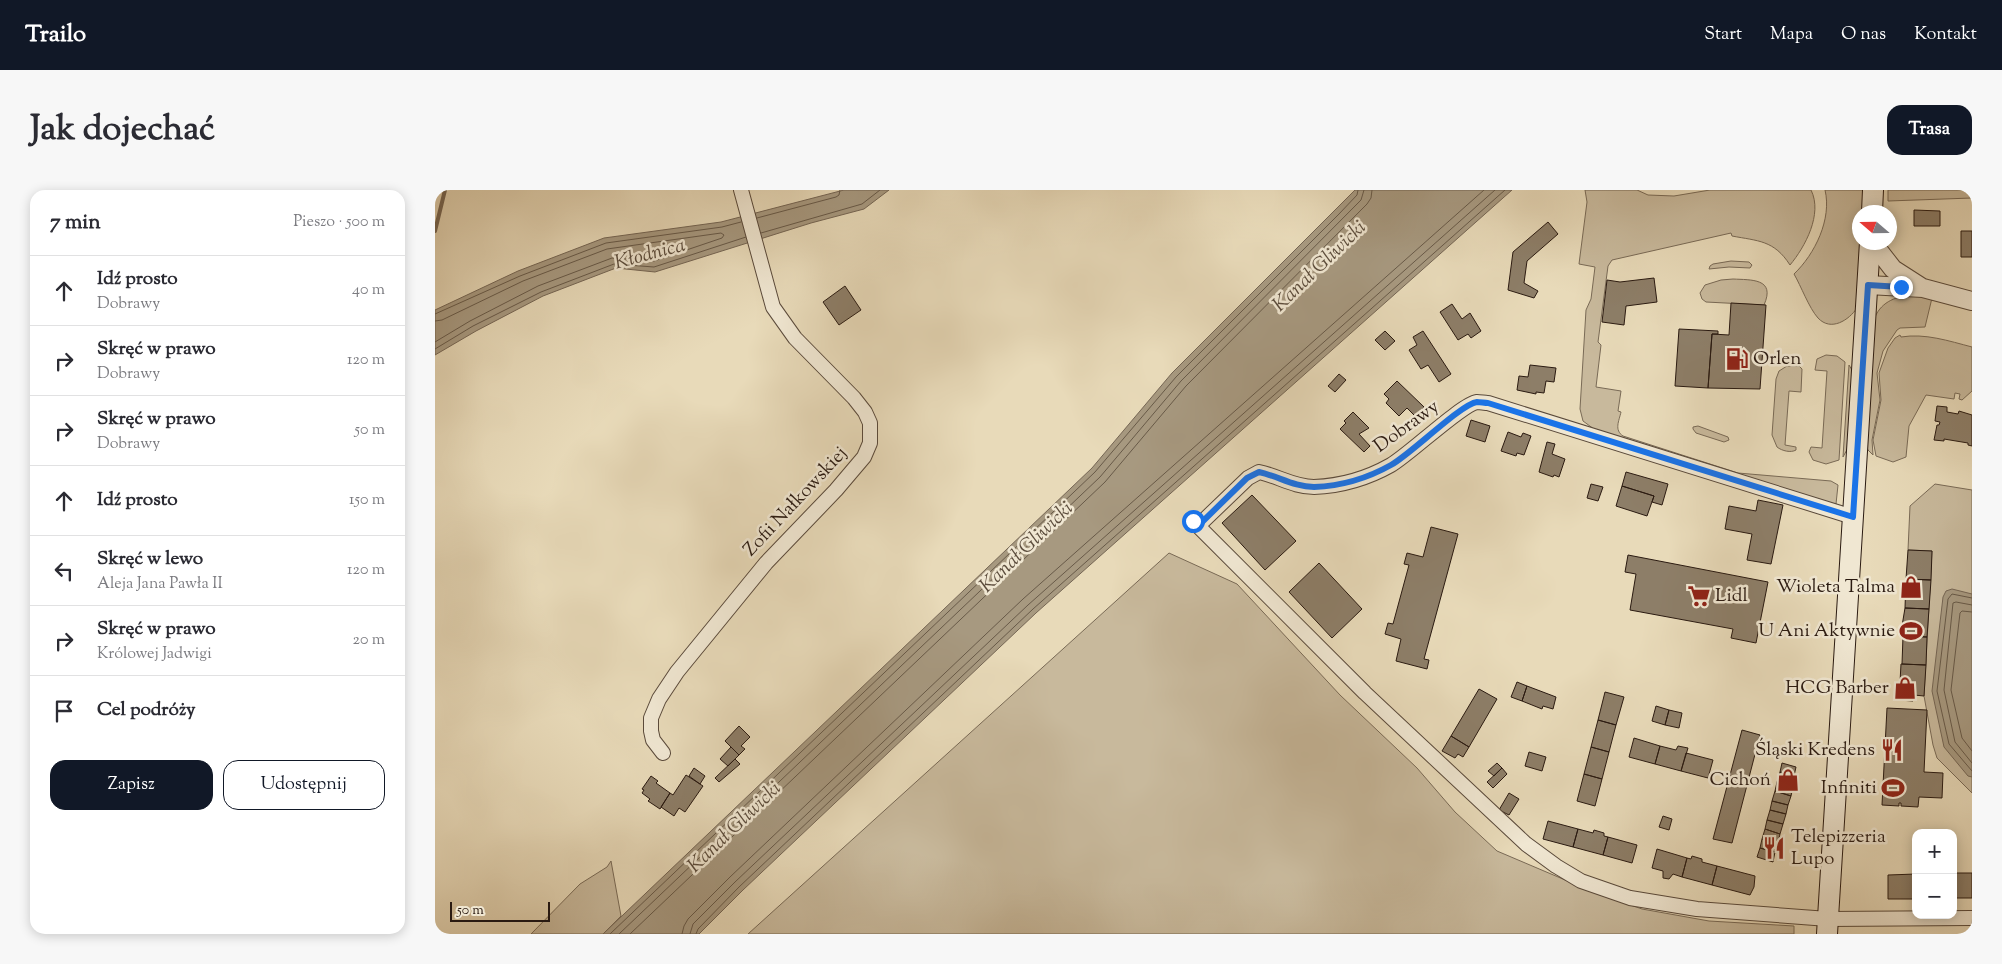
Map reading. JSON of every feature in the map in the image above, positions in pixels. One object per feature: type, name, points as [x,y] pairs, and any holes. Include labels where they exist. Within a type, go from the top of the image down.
[{"type":"main road","points":[[1872,205],[1873,190]]},
{"type":"main road","points":[[1828,926],[1870,250]]},
{"type":"street","name":"Zofii Nałkowskiej","points":[[663,753],[653,740],[651,718],[659,699],[677,672],[766,562],[864,457],[870,443],[870,423],[865,412],[784,324],[773,307],[741,190]]},
{"type":"street","points":[[1878,250],[1893,269],[1923,288]]},
{"type":"street","points":[[1868,285],[1923,288],[1972,301]]},
{"type":"street","name":"Dobrawy","points":[[1828,926],[1697,909],[1630,898],[1581,881],[1555,866],[1526,844],[1365,693],[1196,524],[1247,478],[1259,472],[1297,485],[1313,487],[1334,485],[1359,479],[1391,465],[1421,444],[1464,408],[1476,402],[1488,403],[1568,427],[1853,517]]},
{"type":"street","points":[[1828,926],[1972,918]]},
{"type":"shaded area","points":[[1585,190],[1637,190],[1648,195],[1674,196],[1710,190],[1811,190],[1815,209],[1814,220],[1806,240],[1790,265],[1771,246],[1758,241],[1732,236],[1731,233],[1612,260],[1608,266],[1598,342],[1601,345],[1596,387],[1621,391],[1618,411],[1621,412],[1618,428],[1623,436],[1738,473],[1831,481],[1838,485],[1836,504],[1833,506],[1598,432],[1583,421],[1580,409],[1586,310],[1591,299],[1595,267],[1579,264],[1587,202]]},
{"type":"shaded area","points":[[1825,190],[1865,190],[1864,205],[1852,205],[1852,250],[1861,250],[1857,308],[1845,320],[1834,324],[1828,324],[1818,318],[1808,303],[1794,274],[1809,257],[1820,235],[1824,224],[1827,201]]},
{"type":"shaded area","points":[[1888,190],[1972,190],[1972,198],[1888,201]]},
{"type":"shaded area","points":[[1731,261],[1749,262],[1752,265],[1750,268],[1729,267],[1709,269],[1713,264]]},
{"type":"shaded area","points":[[1733,279],[1760,282],[1764,285],[1767,290],[1767,296],[1764,305],[1706,302],[1702,299],[1700,293],[1705,285],[1721,280]]},
{"type":"shaded area","points":[[1914,295],[1932,298],[1925,327],[1900,328],[1883,351],[1877,373],[1880,400],[1872,440],[1873,455],[1868,450],[1865,442],[1875,317],[1882,307],[1891,300]]},
{"type":"shaded area","points":[[1900,335],[1901,337],[1937,338],[1972,347],[1972,391],[1962,400],[1959,399],[1960,394],[1955,393],[1954,399],[1926,395],[1909,426],[1906,457],[1893,462],[1876,456],[1873,440],[1881,400],[1879,373],[1888,348],[1895,338]]},
{"type":"shaded area","points":[[1826,355],[1837,356],[1845,362],[1839,460],[1826,464],[1813,460],[1809,452],[1811,447],[1822,448],[1827,371],[1815,370],[1817,359]]},
{"type":"shaded area","points":[[1849,365],[1852,370],[1849,446],[1843,457]]},
{"type":"shaded area","points":[[1787,366],[1799,366],[1802,369],[1801,392],[1789,391],[1785,445],[1796,447],[1796,450],[1792,451],[1777,447],[1772,435],[1776,379],[1779,371]]},
{"type":"shaded area","points":[[1698,426],[1728,437],[1729,440],[1724,442],[1696,433],[1693,427]]},
{"type":"shaded area","points":[[1935,484],[1972,490],[1972,793],[1937,758],[1924,696],[1932,551],[1908,550],[1910,506]]},
{"type":"shaded area","points":[[1169,553],[1237,584],[1340,695],[1417,768],[1455,812],[1497,851],[1591,891],[1642,909],[1709,921],[1794,926],[1794,934],[748,934]]},
{"type":"shaded area","points":[[611,861],[621,916],[603,934],[531,934],[580,884],[607,867]]},
{"type":"water","name":"Kłodnica","points":[[844,190],[889,190],[864,209],[811,223],[655,272],[616,268],[543,296],[435,355],[435,310],[518,271],[604,238],[721,222]]},
{"type":"water","name":"Kanał Gliwicki","points":[[1355,190],[1512,190],[1036,613],[743,890],[699,934],[603,934],[1092,468],[1172,373]]},
{"type":"water","points":[[1952,589],[1972,594],[1972,777],[1968,776],[1944,747],[1932,691],[1943,597],[1946,591]]},
{"type":"building","points":[[1914,210],[1940,211],[1940,226],[1914,226]]},
{"type":"building","points":[[1548,222],[1558,234],[1527,261],[1524,283],[1538,291],[1534,298],[1508,290],[1513,252]]},
{"type":"building","points":[[1961,231],[1972,231],[1972,257],[1961,257]]},
{"type":"building","points":[[1654,278],[1657,302],[1626,306],[1624,325],[1602,322],[1607,280],[1620,282]]},
{"type":"building","points":[[845,286],[861,310],[839,325],[823,302]]},
{"type":"building","points":[[1731,303],[1766,305],[1760,389],[1708,388],[1712,334],[1729,335]]},
{"type":"building","points":[[1452,304],[1462,319],[1470,313],[1481,331],[1471,338],[1468,334],[1458,340],[1440,312]]},
{"type":"building","points":[[1679,329],[1718,331],[1718,334],[1712,334],[1708,388],[1675,386]]},
{"type":"building","points":[[1385,331],[1395,341],[1385,350],[1375,340]]},
{"type":"building","points":[[1423,331],[1451,374],[1439,382],[1428,365],[1421,369],[1409,350],[1417,345],[1413,337]]},
{"type":"building","points":[[1530,365],[1556,368],[1554,382],[1546,381],[1544,393],[1536,392],[1536,394],[1517,390],[1519,376],[1528,377]]},
{"type":"building","points":[[1339,374],[1346,380],[1335,392],[1328,386]]},
{"type":"building","points":[[1397,381],[1424,407],[1415,416],[1407,408],[1399,416],[1386,403],[1389,399],[1384,394]]},
{"type":"building","points":[[1937,406],[1947,407],[1947,412],[1958,414],[1959,411],[1972,415],[1972,446],[1968,445],[1968,443],[1944,439],[1944,441],[1934,440],[1937,425],[1940,422],[1935,421]]},
{"type":"building","points":[[1353,412],[1369,428],[1359,434],[1370,446],[1364,452],[1340,429],[1346,423],[1344,421]]},
{"type":"building","points":[[1471,420],[1490,426],[1485,442],[1466,436]]},
{"type":"building","points":[[1508,432],[1521,437],[1523,433],[1531,436],[1524,455],[1517,453],[1516,456],[1501,451]]},
{"type":"building","points":[[1547,442],[1555,444],[1552,454],[1565,459],[1559,477],[1539,472]]},
{"type":"building","points":[[1626,472],[1668,484],[1662,505],[1652,502],[1654,496],[1622,486]]},
{"type":"building","points":[[1591,484],[1603,487],[1598,501],[1587,498]]},
{"type":"building","points":[[1622,486],[1654,496],[1647,516],[1616,506]]},
{"type":"building","points":[[1252,495],[1296,541],[1265,570],[1222,523]]},
{"type":"building","points":[[1758,500],[1783,505],[1771,564],[1747,560],[1752,534],[1725,529],[1729,506],[1756,511]]},
{"type":"building","points":[[1431,527],[1458,534],[1424,659],[1429,660],[1427,669],[1396,661],[1401,639],[1385,634],[1388,623],[1393,624],[1409,565],[1404,564],[1407,553],[1423,557]]},
{"type":"building","points":[[1908,550],[1932,551],[1931,580],[1906,579]]},
{"type":"building","name":"Lidl","points":[[1628,555],[1768,582],[1756,643],[1731,638],[1733,629],[1630,610],[1636,574],[1625,572]]},
{"type":"building","points":[[1319,563],[1362,609],[1332,638],[1289,592]]},
{"type":"building","points":[[1906,579],[1931,580],[1929,609],[1905,608]]},
{"type":"building","points":[[1905,608],[1929,609],[1927,637],[1903,636],[1904,626],[1902,626]]},
{"type":"building","points":[[1903,636],[1927,637],[1926,665],[1902,664]]},
{"type":"building","points":[[1901,664],[1926,665],[1924,696],[1914,695],[1913,701],[1899,700]]},
{"type":"building","points":[[1517,682],[1527,686],[1522,701],[1511,697]]},
{"type":"building","points":[[1527,686],[1556,697],[1553,709],[1543,706],[1542,709],[1522,701]]},
{"type":"building","points":[[1479,689],[1497,699],[1469,747],[1451,736]]},
{"type":"building","points":[[1605,692],[1624,697],[1616,725],[1598,720]]},
{"type":"building","points":[[1656,706],[1669,710],[1665,725],[1652,721]]},
{"type":"building","points":[[1887,708],[1927,710],[1924,772],[1943,773],[1942,798],[1919,797],[1918,807],[1901,806],[1901,803],[1899,803],[1899,806],[1882,805]]},
{"type":"building","points":[[1669,710],[1682,713],[1679,728],[1665,725]]},
{"type":"building","points":[[1598,720],[1616,725],[1609,752],[1591,747]]},
{"type":"building","points":[[739,726],[750,737],[741,746],[745,749],[739,755],[725,741]]},
{"type":"building","points":[[1742,730],[1760,735],[1732,843],[1713,839]]},
{"type":"building","points":[[1451,736],[1469,747],[1463,757],[1458,754],[1455,758],[1442,751]]},
{"type":"building","points":[[1634,738],[1660,746],[1655,764],[1629,757]]},
{"type":"building","points":[[1660,746],[1676,750],[1678,746],[1688,748],[1681,771],[1655,764]]},
{"type":"building","points":[[731,747],[739,755],[728,766],[720,759]]},
{"type":"building","points":[[1591,747],[1609,752],[1602,779],[1584,774]]},
{"type":"building","points":[[1529,752],[1546,757],[1542,771],[1525,766]]},
{"type":"building","points":[[1686,753],[1713,760],[1708,778],[1681,771]]},
{"type":"building","points":[[735,759],[740,764],[719,782],[715,778]]},
{"type":"building","points":[[1497,763],[1502,768],[1494,776],[1488,771]]},
{"type":"building","points":[[1782,763],[1796,767],[1794,776],[1780,772]]},
{"type":"building","points":[[694,768],[705,776],[700,784],[689,776]]},
{"type":"building","points":[[1502,768],[1507,774],[1493,788],[1487,782]]},
{"type":"building","points":[[1780,772],[1796,776],[1793,787],[1777,782]]},
{"type":"building","points":[[1584,774],[1602,779],[1595,806],[1577,801]]},
{"type":"building","points":[[686,775],[703,786],[685,812],[679,808],[674,816],[661,807],[670,793],[673,795]]},
{"type":"building","points":[[651,776],[658,781],[656,783],[670,793],[660,809],[648,801],[650,799],[642,793],[644,790],[642,789]]},
{"type":"building","points":[[1777,782],[1793,787],[1791,796],[1775,791]]},
{"type":"building","points":[[1775,791],[1791,796],[1788,805],[1772,801]]},
{"type":"building","points":[[1509,793],[1519,799],[1509,815],[1499,810]]},
{"type":"building","points":[[1772,801],[1788,805],[1786,814],[1770,810]]},
{"type":"building","points":[[1770,810],[1786,814],[1783,824],[1767,820]]},
{"type":"building","points":[[1663,816],[1672,819],[1669,830],[1659,827]]},
{"type":"building","points":[[1767,820],[1783,824],[1780,834],[1765,829]]},
{"type":"building","points":[[1548,821],[1578,829],[1573,847],[1543,839]]},
{"type":"building","points":[[1578,829],[1593,833],[1594,830],[1604,833],[1604,836],[1608,837],[1603,855],[1573,847]]},
{"type":"building","points":[[1765,829],[1780,834],[1778,843],[1762,839]]},
{"type":"building","points":[[1608,837],[1637,845],[1632,863],[1603,855]]},
{"type":"building","points":[[1762,839],[1778,843],[1775,852],[1760,848]]},
{"type":"building","points":[[1760,848],[1775,852],[1773,862],[1757,857]]},
{"type":"building","points":[[1657,849],[1687,858],[1682,877],[1673,874],[1669,879],[1663,878],[1663,871],[1652,868]]},
{"type":"building","points":[[1692,856],[1702,859],[1702,862],[1717,866],[1712,885],[1682,877],[1687,858],[1691,859]]},
{"type":"building","points":[[1717,866],[1755,876],[1754,887],[1750,895],[1712,885]]},
{"type":"building","points":[[1957,873],[1972,873],[1972,898],[1957,898]]},
{"type":"building","points":[[1912,874],[1912,899],[1888,899],[1888,875]]},
{"type":"waterway","points":[[435,231],[445,190]]},
{"type":"place","name":"Orlen","points":[[1737,359]]},
{"type":"place","name":"Wioleta Talma","points":[[1911,587]]},
{"type":"place","name":"Lidl","points":[[1699,596]]},
{"type":"place","name":"U Ani Aktywnie","points":[[1911,631]]},
{"type":"place","name":"HCG Barber","points":[[1905,688]]},
{"type":"place","name":"Śląski Kredens","points":[[1892,750]]},
{"type":"place","name":"Cichoń","points":[[1788,780]]},
{"type":"place","name":"Infiniti","points":[[1893,788]]},
{"type":"place","name":"Telepizzeria Lupo","points":[[1774,848]]},
{"type":"route","points":[[1193,521],[1198,526],[1247,478],[1259,472],[1297,485],[1313,487],[1334,485],[1359,479],[1391,465],[1421,444],[1464,408],[1476,402],[1488,403],[1568,427],[1853,517],[1868,285],[1901,287]]}]
